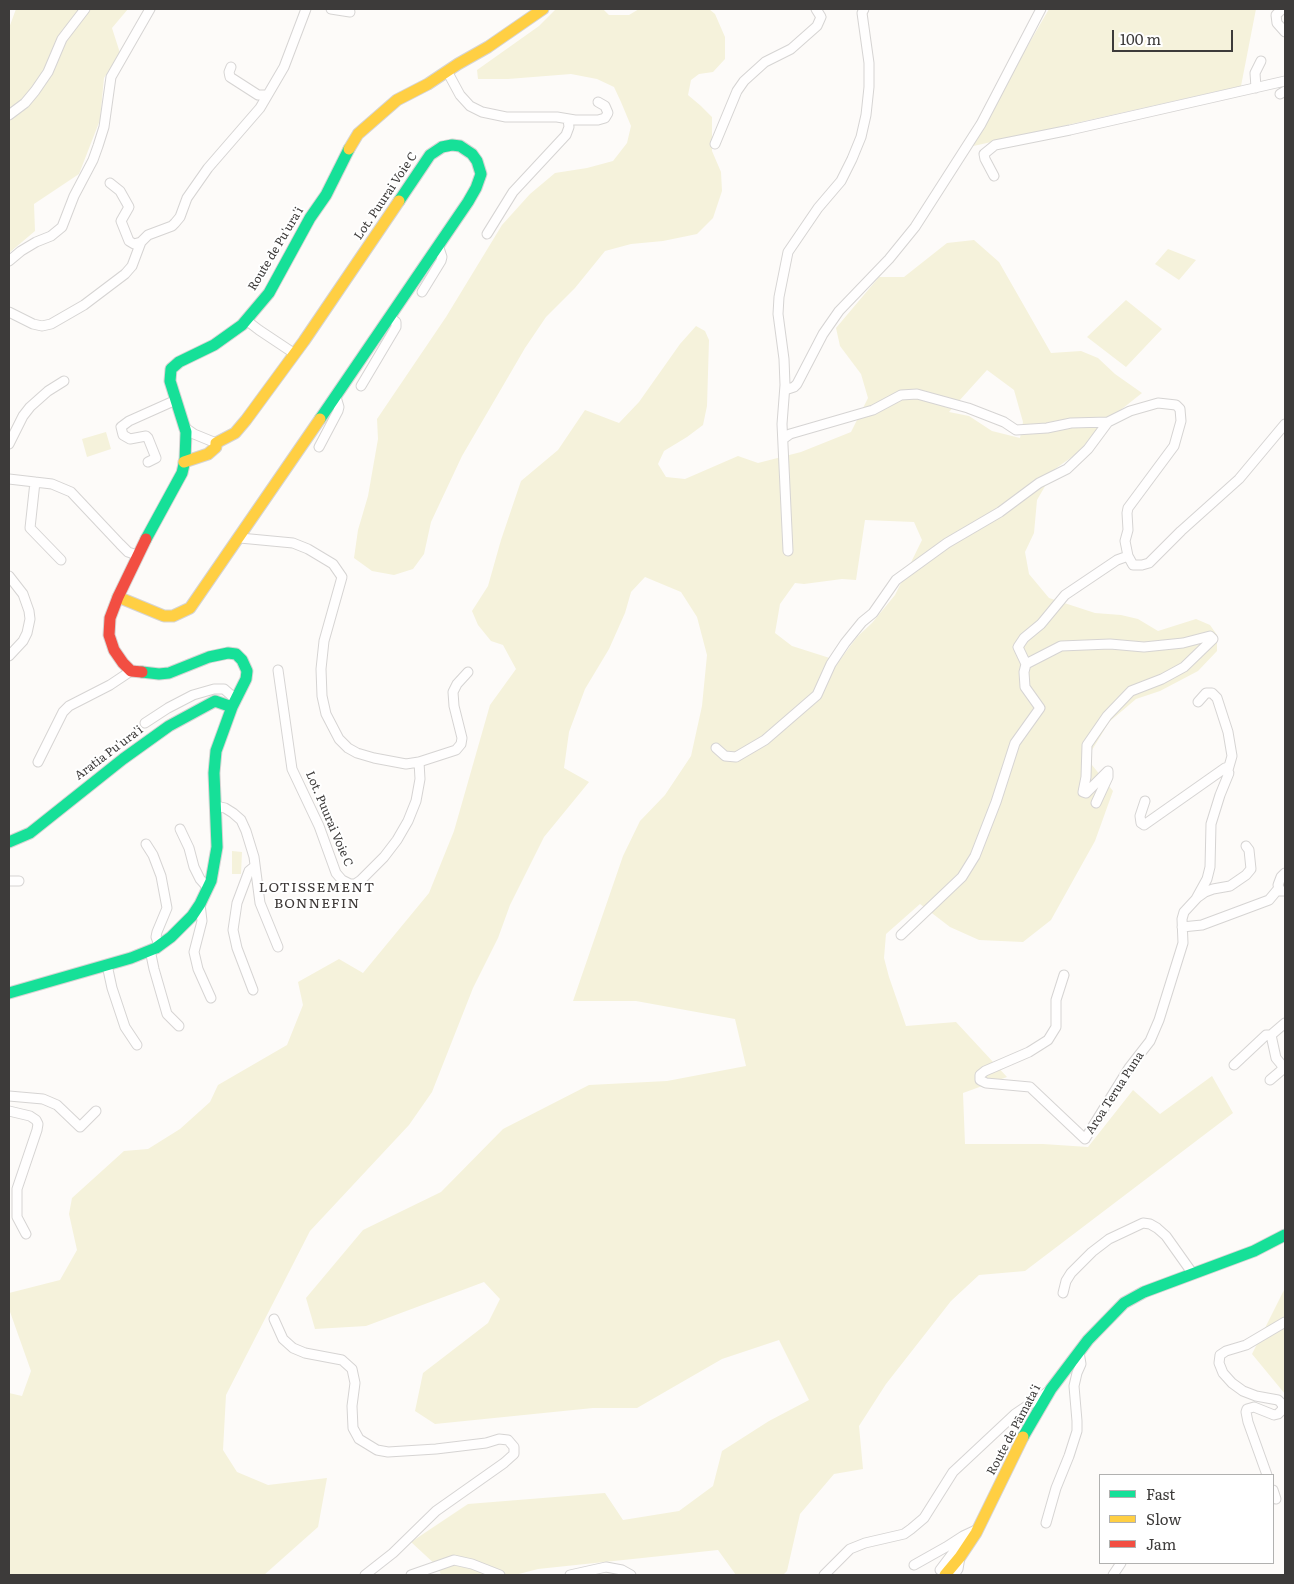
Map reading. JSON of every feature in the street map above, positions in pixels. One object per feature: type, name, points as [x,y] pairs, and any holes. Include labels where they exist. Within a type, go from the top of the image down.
[{"type":"main road","name":"Route de Pu'ura'i","points":[[131,671],[114,650],[109,635],[110,618],[137,555],[182,473],[186,452],[184,428],[170,381],[171,369],[179,362],[214,346],[242,324],[268,293],[286,266],[310,218],[326,194],[358,134],[396,100],[428,84],[543,9]]},
{"type":"main road","name":"Lot. Puurai Voie C","points":[[118,597],[164,616],[179,614],[190,608],[240,538],[468,202],[479,181],[480,174],[477,161],[472,154],[460,146],[452,145],[434,151],[424,161],[295,354],[239,429],[216,443],[216,447],[208,454],[184,462]]},
{"type":"main road","points":[[9,993],[131,958],[155,948],[182,927],[200,904],[208,888],[217,847],[214,773],[216,751],[232,707],[246,679],[247,672],[242,660],[236,654],[228,653],[209,657],[164,674],[146,674],[131,671]]},
{"type":"main road","name":"Aratia Pu'ura'i","points":[[9,842],[30,833],[168,726],[215,701],[232,707]]},
{"type":"main road","name":"Route de Pāmata'i","points":[[942,1572],[960,1557],[1026,1432],[1050,1391],[1079,1352],[1124,1303],[1144,1292],[1254,1250],[1285,1235]]},
{"type":"street","points":[[9,115],[25,103],[35,91],[48,72],[62,39],[85,9]]},
{"type":"street","points":[[9,261],[21,250],[51,236],[62,227],[74,196],[93,160],[98,146],[104,127],[111,77],[150,9]]},
{"type":"street","points":[[110,183],[120,191],[129,207],[121,221],[129,241],[134,244],[141,242],[156,231],[172,226],[180,217],[190,193],[208,168],[252,118],[267,95],[284,67],[306,9]]},
{"type":"street","points":[[331,9],[350,12]]},
{"type":"street","points":[[715,144],[737,91],[744,81],[765,62],[790,49],[817,26],[821,18],[816,9]]},
{"type":"street","points":[[788,551],[782,460],[782,424],[785,390],[784,359],[778,314],[782,273],[788,252],[818,208],[840,181],[861,137],[866,116],[869,87],[869,63],[862,13],[864,9]]},
{"type":"street","points":[[785,390],[794,388],[797,384],[810,362],[818,343],[835,316],[889,259],[915,228],[981,124],[1041,9]]},
{"type":"street","points":[[1282,9],[1276,15],[1277,22],[1285,32]]},
{"type":"street","points":[[764,54],[779,53],[790,49]]},
{"type":"street","points":[[1256,88],[1255,73],[1261,61]]},
{"type":"street","points":[[232,67],[229,72],[230,76],[258,95],[267,95]]},
{"type":"street","points":[[447,72],[460,96],[470,106],[482,112],[506,117],[557,117],[593,120],[605,118],[608,113],[607,108],[598,102]]},
{"type":"street","points":[[994,176],[984,154],[995,145],[1285,81]]},
{"type":"street","points":[[487,234],[513,192],[566,135],[569,127],[568,119]]},
{"type":"street","points":[[9,312],[33,324],[42,326],[57,321],[84,305],[125,274],[132,266],[141,242]]},
{"type":"street","points":[[422,292],[441,261],[442,257],[438,245]]},
{"type":"street","points":[[361,386],[396,327],[396,322],[390,317]]},
{"type":"street","points":[[246,320],[295,354]]},
{"type":"street","points":[[9,444],[30,407],[64,381]]},
{"type":"street","points":[[783,439],[790,434],[873,410],[901,395],[917,394],[986,414],[1016,430],[1047,428],[1071,423],[1108,422],[1130,411],[1158,403],[1176,405],[1180,412],[1181,421],[1174,446],[1128,508],[1128,530],[1125,541],[1128,556],[1133,565],[1142,565],[1149,563],[1181,531],[1239,479],[1285,424]]},
{"type":"street","name":"Lot. Puurai Voie C","points":[[319,447],[338,411],[339,406],[336,397]]},
{"type":"street","points":[[148,462],[156,458],[148,438],[146,436],[130,439],[123,435],[121,427],[129,420],[176,400]]},
{"type":"street","points":[[716,748],[725,756],[736,757],[765,740],[817,696],[830,664],[845,642],[862,622],[873,613],[896,580],[946,543],[1000,512],[1040,483],[1067,469],[1088,449],[1108,422]]},
{"type":"street","points":[[184,428],[216,443]]},
{"type":"street","points":[[9,479],[52,484],[71,492],[128,552],[137,555]]},
{"type":"street","points":[[35,482],[30,528],[61,560]]},
{"type":"street","points":[[240,538],[293,544],[323,557],[338,570],[342,577],[324,641],[321,669],[322,696],[326,714],[331,727],[348,748],[357,753],[396,763],[419,762],[456,750],[461,744],[462,738],[454,706],[453,692],[457,684],[468,672]]},
{"type":"street","points":[[901,935],[962,877],[975,856],[996,802],[1014,743],[1040,708],[1025,688],[1024,672],[1026,664],[1018,646],[1024,638],[1041,624],[1065,595],[1118,560],[1128,556]]},
{"type":"street","points":[[9,576],[23,594],[30,611],[30,619],[27,633],[9,656]]},
{"type":"street","points":[[1026,664],[1060,646],[1110,644],[1144,647],[1183,643],[1210,636],[1213,639],[1214,641],[1184,667],[1162,679],[1131,691],[1107,716],[1087,745],[1086,777],[1083,792],[1086,793],[1108,771],[1108,777],[1096,803]]},
{"type":"street","name":"Lot. Puurai Voie C","points":[[278,670],[292,769],[316,819],[336,873],[342,880],[355,884],[361,880],[376,866],[397,840],[408,821],[416,801],[421,770],[419,762]]},
{"type":"street","points":[[38,762],[63,712],[69,706],[110,685],[131,671]]},
{"type":"street","points":[[145,723],[193,695],[214,689],[224,689],[232,696],[238,695]]},
{"type":"street","name":"Aroa Terua Puna","points":[[1064,975],[1056,1000],[1056,1027],[1048,1040],[1029,1052],[985,1071],[980,1075],[980,1080],[986,1083],[1030,1086],[1085,1139],[1129,1068],[1150,1040],[1159,1020],[1177,963],[1182,943],[1182,919],[1184,912],[1196,899],[1207,878],[1210,867],[1211,824],[1228,777],[1232,756],[1228,732],[1217,698],[1212,693],[1206,693],[1198,702]]},
{"type":"street","points":[[1145,801],[1140,816],[1141,823],[1144,825],[1225,768],[1228,770]]},
{"type":"street","points":[[216,806],[226,808],[241,820],[251,844],[260,903],[278,947]]},
{"type":"street","points":[[180,829],[189,848],[194,867],[203,884],[208,888]]},
{"type":"street","points":[[146,844],[153,855],[161,876],[167,908],[156,936],[154,969],[167,1014],[179,1026]]},
{"type":"street","points":[[1196,899],[1205,892],[1230,886],[1246,875],[1251,868],[1249,850],[1246,846]]},
{"type":"street","points":[[253,990],[243,967],[233,930],[237,902],[249,871],[255,866]]},
{"type":"street","points":[[1182,927],[1202,925],[1269,900],[1282,890],[1281,877],[1285,873]]},
{"type":"street","points":[[9,881],[18,881]]},
{"type":"street","points":[[200,904],[202,921],[194,952],[198,969],[211,998]]},
{"type":"street","points":[[107,965],[112,988],[125,1027],[137,1045]]},
{"type":"street","points":[[1234,1065],[1266,1035],[1271,1035],[1285,1023]]},
{"type":"street","points":[[1270,1080],[1282,1069],[1281,1064],[1276,1058],[1271,1035]]},
{"type":"street","points":[[9,1096],[42,1099],[57,1105],[80,1127],[96,1111]]},
{"type":"street","points":[[9,1111],[30,1116],[38,1124],[17,1189],[17,1217],[26,1234]]},
{"type":"street","points":[[1063,1293],[1066,1281],[1071,1273],[1098,1248],[1109,1239],[1143,1223],[1157,1228],[1166,1236],[1193,1274]]},
{"type":"street","points":[[274,1319],[283,1339],[293,1348],[305,1353],[342,1360],[352,1370],[354,1383],[353,1428],[359,1438],[377,1450],[388,1452],[436,1449],[486,1443],[499,1438],[508,1440],[514,1447],[514,1454],[504,1463],[436,1511],[393,1554],[365,1575]]},
{"type":"street","points":[[1267,1474],[1246,1412],[1248,1408],[1254,1407],[1274,1415],[1283,1409],[1282,1404],[1278,1400],[1256,1396],[1243,1391],[1223,1373],[1219,1363],[1220,1355],[1226,1351],[1246,1345],[1285,1322]]},
{"type":"street","points":[[1046,1523],[1056,1488],[1077,1431],[1078,1421],[1074,1386],[1081,1364],[1079,1352]]},
{"type":"street","points":[[824,1575],[850,1550],[904,1534],[912,1529],[924,1518],[953,1472],[1016,1414],[1050,1391]]},
{"type":"street","points":[[1274,1493],[1276,1499]]},
{"type":"street","points":[[914,1565],[976,1529]]},
{"type":"street","points":[[942,1572],[976,1529]]},
{"type":"street","points":[[954,1575],[958,1568],[960,1557]]},
{"type":"street","points":[[411,1575],[454,1560],[472,1564],[500,1575]]},
{"type":"street","points":[[1113,1575],[1121,1564]]},
{"type":"street","points":[[570,1575],[606,1567],[622,1570],[631,1575]]},
{"type":"shaded area","points":[[16,9],[128,9],[112,28],[120,53],[104,78],[100,120],[79,174],[34,204],[35,231],[9,253],[9,28]]},
{"type":"shaded area","points":[[556,9],[603,9],[609,15],[629,15],[639,9],[709,9],[715,14],[725,37],[725,59],[713,72],[699,74],[691,80],[688,95],[712,117],[712,151],[721,172],[722,191],[713,218],[697,234],[663,241],[631,244],[605,251],[575,288],[546,317],[525,348],[462,456],[431,522],[424,554],[413,569],[394,575],[372,571],[354,558],[358,530],[368,496],[378,439],[377,419],[446,317],[502,225],[530,194],[555,173],[587,168],[613,161],[627,143],[631,126],[614,87],[597,79],[571,74],[508,79],[478,79],[477,70],[539,26]]},
{"type":"shaded area","points":[[1049,9],[1256,9],[1241,86],[969,147]]},
{"type":"shaded area","points":[[974,240],[999,262],[1051,353],[1081,351],[1098,358],[1115,374],[1142,393],[1098,428],[1079,452],[1055,469],[1037,500],[1034,533],[1025,552],[1029,574],[1049,598],[1095,613],[1121,615],[1138,619],[1158,631],[1196,619],[1210,625],[1217,635],[1217,651],[1198,671],[1160,691],[1136,699],[1109,722],[1088,760],[1113,791],[1095,841],[1051,920],[1023,942],[979,940],[950,927],[920,904],[886,934],[884,958],[889,977],[906,1026],[956,1022],[1007,1077],[963,1093],[965,1144],[1043,1144],[1088,1147],[1133,1090],[1160,1114],[1212,1076],[1233,1113],[1025,1271],[979,1275],[951,1301],[886,1384],[859,1426],[863,1469],[834,1474],[800,1514],[787,1571],[783,1575],[736,1575],[718,1550],[538,1569],[515,1575],[441,1575],[438,1567],[411,1542],[468,1504],[605,1493],[623,1520],[679,1511],[713,1486],[722,1451],[769,1421],[809,1400],[779,1340],[722,1359],[637,1408],[593,1408],[435,1424],[415,1411],[423,1373],[488,1323],[500,1299],[484,1282],[366,1326],[315,1329],[306,1298],[363,1230],[441,1192],[503,1129],[589,1085],[667,1081],[746,1066],[735,1019],[636,1001],[573,1001],[623,856],[640,821],[665,795],[691,756],[702,706],[707,655],[697,617],[681,592],[645,577],[631,592],[625,613],[609,649],[585,689],[569,732],[564,768],[589,782],[544,837],[510,905],[498,938],[473,988],[432,1092],[409,1125],[310,1231],[226,1395],[223,1450],[237,1472],[268,1485],[327,1478],[318,1527],[264,1575],[9,1575],[9,1393],[22,1396],[31,1371],[9,1309],[9,1293],[60,1280],[77,1250],[69,1214],[72,1198],[124,1151],[148,1149],[180,1129],[210,1102],[218,1085],[287,1045],[303,1005],[298,982],[339,959],[363,973],[429,893],[454,831],[490,705],[516,669],[503,645],[491,641],[478,625],[472,611],[488,586],[521,481],[558,450],[585,410],[619,423],[639,402],[680,344],[696,326],[705,331],[709,340],[707,406],[703,425],[664,451],[658,464],[666,477],[685,479],[738,456],[758,463],[801,452],[851,432],[868,398],[861,374],[840,346],[836,328],[879,277],[904,277],[947,243]],"holes":[[[987,370],[1014,390],[1023,422],[1020,438],[992,431],[969,416],[949,412]],[[865,520],[914,522],[922,540],[895,595],[872,623],[857,637],[839,661],[792,646],[775,633],[780,604],[795,583],[804,584],[842,579],[856,580]]]},
{"type":"shaded area","points":[[1168,249],[1196,260],[1179,280],[1155,264]]},
{"type":"shaded area","points":[[1126,300],[1162,329],[1126,367],[1087,337]]},
{"type":"shaded area","points":[[106,432],[111,449],[87,457],[82,439]]},
{"type":"shaded area","points":[[232,851],[242,852],[241,874],[232,874]]},
{"type":"shaded area","points":[[1285,1288],[1285,1394],[1252,1354]]},
{"type":"traffic: fast","points":[[320,419],[468,202],[481,174],[477,161],[472,154],[460,146],[442,147],[430,155],[399,201]]},
{"type":"traffic: fast","points":[[146,539],[182,473],[185,460],[186,432],[170,381],[171,369],[179,362],[214,345],[242,325],[269,293],[310,218],[326,195],[349,149]]},
{"type":"traffic: fast","points":[[9,993],[131,958],[156,948],[171,937],[192,916],[211,881],[217,847],[214,773],[216,751],[232,707],[246,679],[247,671],[242,660],[236,654],[228,653],[209,657],[169,673],[142,672]]},
{"type":"traffic: fast","points":[[9,842],[30,833],[123,759],[169,726],[215,701],[232,707]]},
{"type":"traffic: fast","points":[[1023,1437],[1051,1389],[1088,1340],[1124,1303],[1144,1292],[1254,1251],[1285,1235]]},
{"type":"traffic: slow","points":[[349,149],[358,134],[397,100],[428,84],[488,47],[543,9]]},
{"type":"traffic: slow","points":[[184,462],[208,454],[216,447],[216,443],[235,433],[246,420],[304,341],[399,201]]},
{"type":"traffic: slow","points":[[118,597],[164,616],[173,616],[190,608],[320,419]]},
{"type":"traffic: slow","points":[[945,1575],[976,1533],[1023,1437]]},
{"type":"traffic: jam","points":[[142,672],[131,671],[123,663],[114,650],[109,635],[110,618],[118,597],[146,539]]},
{"type":"district","name":"LOTISSEMENT BONNEFIN","points":[[317,896]]}]
